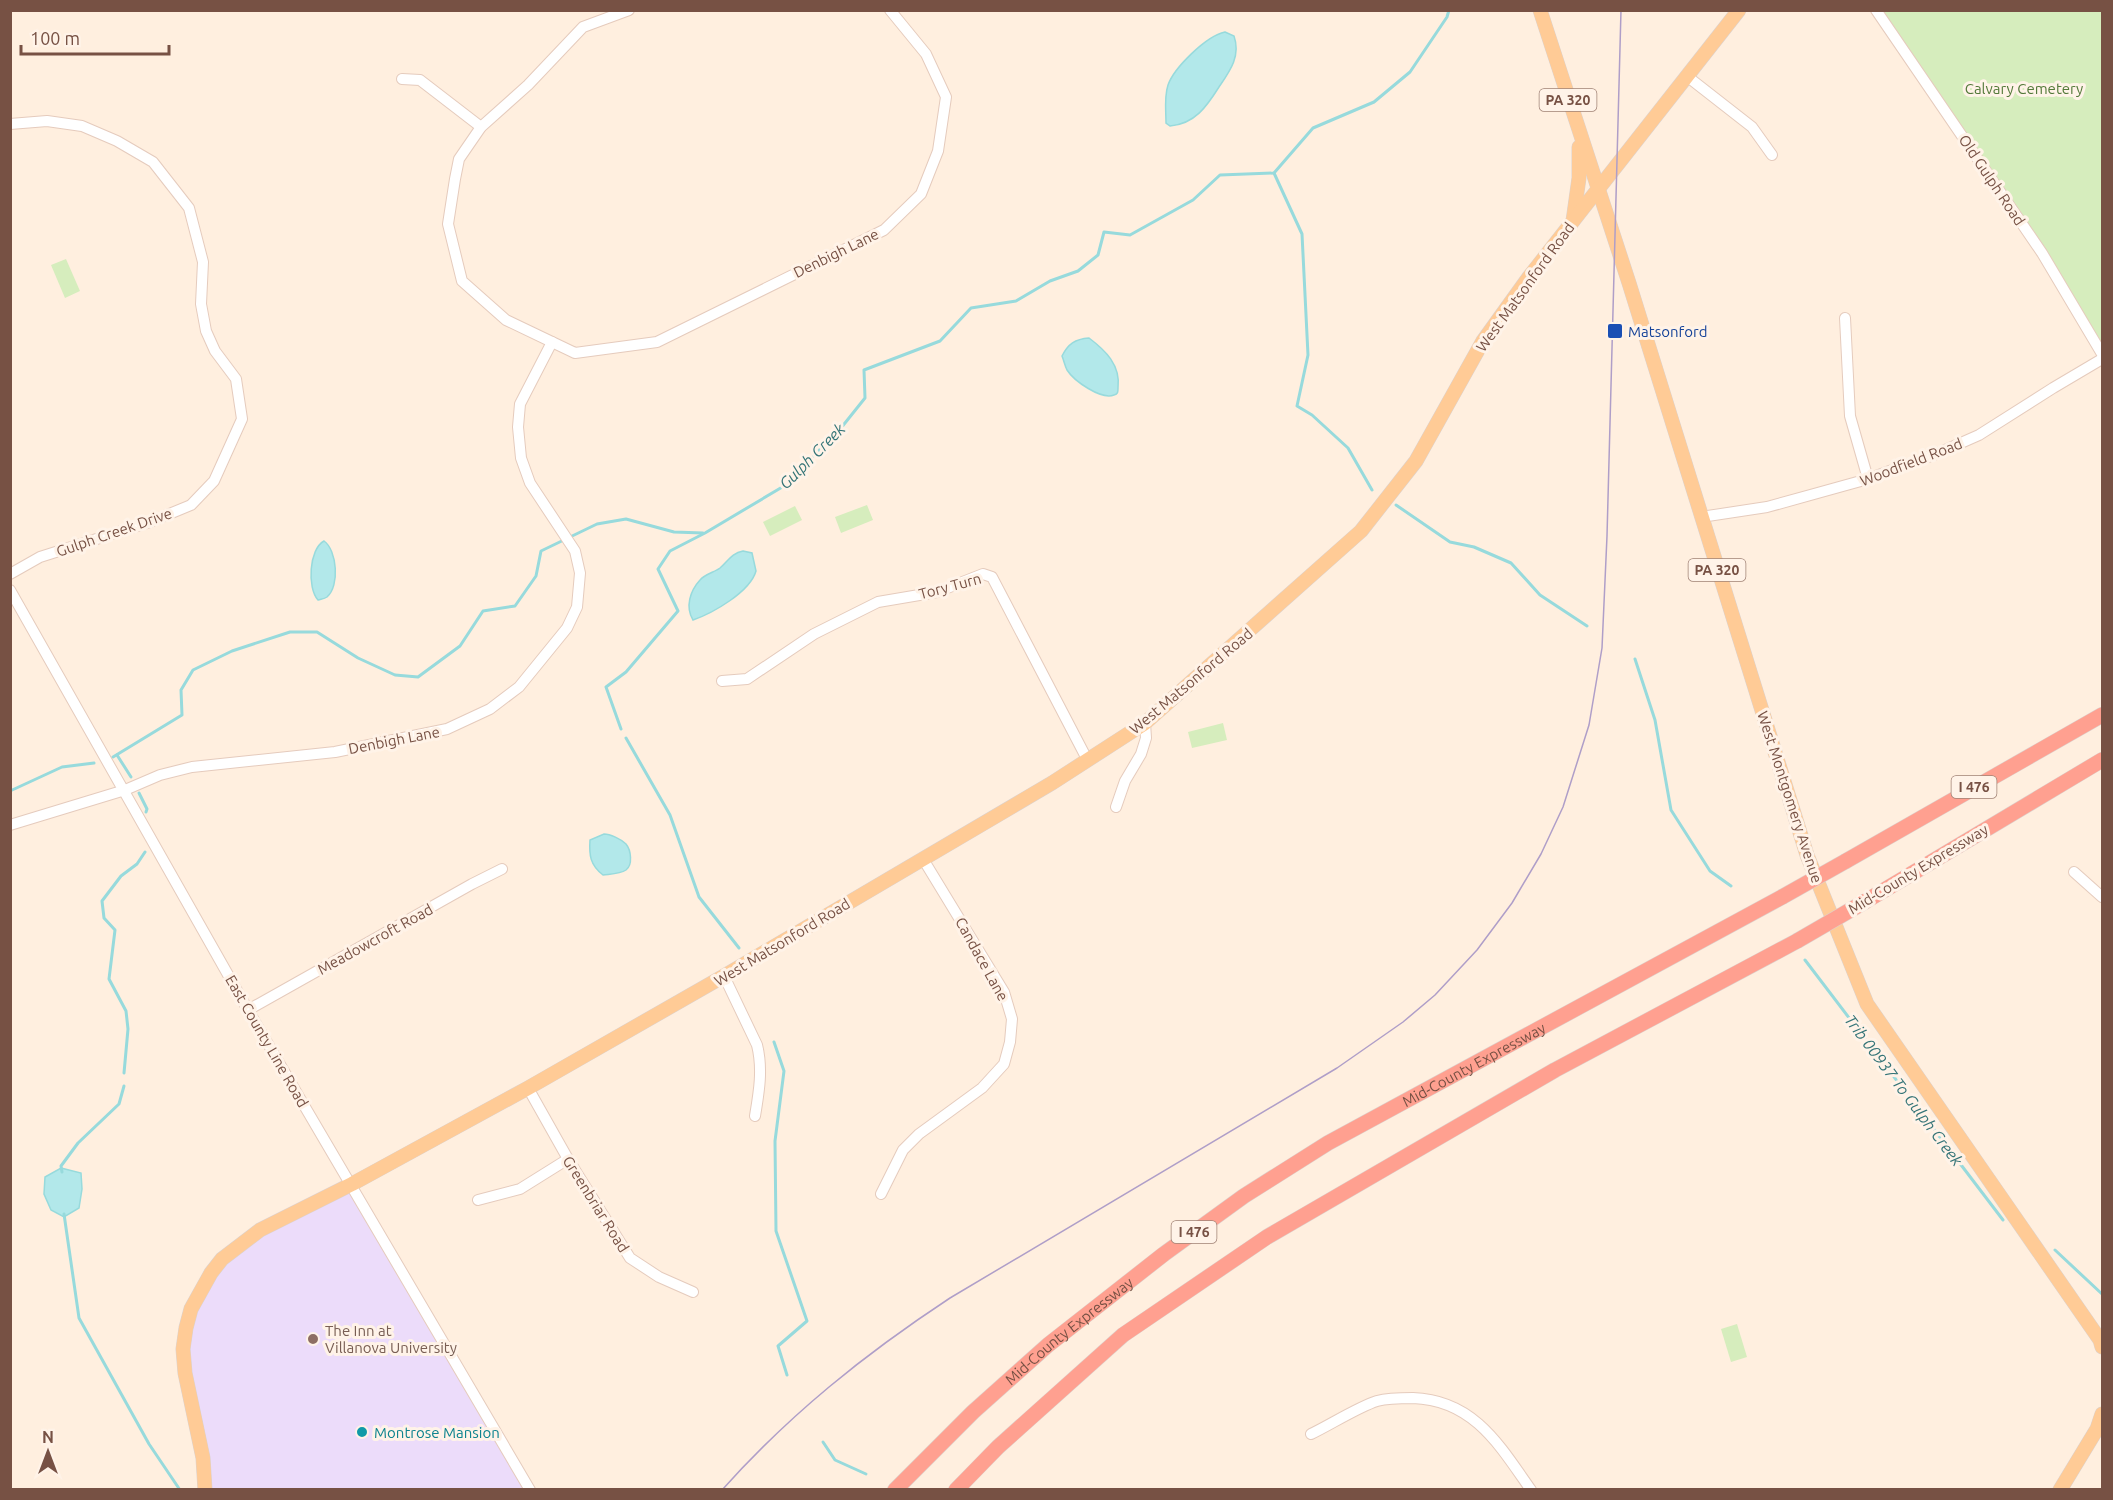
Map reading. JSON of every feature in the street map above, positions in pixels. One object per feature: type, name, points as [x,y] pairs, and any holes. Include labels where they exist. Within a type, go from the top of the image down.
[{"type":"highway","name":"Mid-County Expressway","points":[[895,1490],[973,1412],[1047,1345],[1164,1254],[1244,1196],[1328,1143],[1782,897],[2103,715]]},
{"type":"highway","name":"Mid-County Expressway","points":[[956,1490],[998,1447],[1123,1335],[1267,1237],[1555,1070],[1797,941],[2103,760]]},
{"type":"main road","name":"PA 320","points":[[1540,10],[1597,190]]},
{"type":"main road","name":"West Matsonford Road","points":[[206,1490],[203,1458],[185,1373],[186,1328],[191,1309],[211,1273],[222,1259],[260,1230],[352,1184],[528,1088],[724,976],[1088,761],[1145,723],[1361,531],[1416,461],[1483,342],[1573,221],[1739,10]]},
{"type":"main road","points":[[1573,221],[1579,178],[1579,133]]},
{"type":"main road","name":"West Montgomery Avenue","points":[[1597,190],[1629,284],[1808,855],[1867,1004],[2103,1347]]},
{"type":"main road","points":[[2061,1490],[2097,1429],[2103,1414]]},
{"type":"street","name":"Denbigh Lane","points":[[629,10],[583,27],[528,85],[481,127],[459,159],[448,224],[462,281],[506,320],[575,353],[657,342],[884,230],[921,194],[938,151],[946,97],[926,54],[890,10]]},
{"type":"street","name":"Old Gulph Road","points":[[1876,10],[2042,253],[2103,354]]},
{"type":"street","points":[[1688,77],[1752,127],[1772,155]]},
{"type":"street","points":[[402,79],[420,80],[481,127]]},
{"type":"street","name":"Gulph Creek Drive","points":[[10,124],[47,121],[82,126],[117,141],[153,162],[189,208],[203,262],[201,304],[206,331],[215,351],[236,379],[242,419],[214,481],[191,505],[150,522],[40,557],[10,574]]},
{"type":"street","points":[[1845,318],[1850,416],[1868,479]]},
{"type":"street","name":"Denbigh Lane","points":[[10,825],[125,790],[159,775],[192,768],[335,752],[447,729],[490,709],[519,687],[567,628],[577,607],[580,573],[575,551],[530,483],[521,458],[518,427],[520,404],[552,342]]},
{"type":"street","name":"Woodfield Road","points":[[1701,517],[1767,507],[1868,479],[1944,451],[1979,435],[2103,359]]},
{"type":"street","name":"Tory Turn","points":[[722,681],[747,679],[814,634],[878,602],[937,592],[983,574],[992,577],[1088,761]]},
{"type":"street","name":"East County Line Road","points":[[10,590],[248,1010],[530,1490]]},
{"type":"street","points":[[1116,807],[1125,781],[1141,754],[1146,738],[1145,723]]},
{"type":"street","name":"Candace Lane","points":[[881,1194],[903,1150],[919,1134],[982,1088],[1004,1064],[1010,1042],[1012,1019],[1004,992],[923,859]]},
{"type":"street","name":"Meadowcroft Road","points":[[248,1010],[502,869]]},
{"type":"street","points":[[2074,872],[2103,897]]},
{"type":"street","points":[[724,976],[760,1056],[761,1073],[755,1116]]},
{"type":"street","name":"Greenbriar Road","points":[[528,1088],[568,1159],[630,1258],[659,1277],[693,1292]]},
{"type":"street","points":[[478,1200],[520,1188],[568,1159]]},
{"type":"street","points":[[1311,1434],[1377,1401],[1424,1398],[1449,1405],[1485,1428],[1531,1490]]},
{"type":"shaded area","name":"The Inn at Villanova University","points":[[352,1184],[530,1489],[205,1490],[186,1328],[222,1259]]},
{"type":"green space","name":"Calvary Cemetery","points":[[1876,11],[2102,11],[2102,354]]},
{"type":"green space","points":[[66,259],[80,291],[65,298],[51,265]]},
{"type":"green space","points":[[867,505],[873,520],[841,533],[835,517]]},
{"type":"green space","points":[[795,506],[802,520],[770,536],[763,522]]},
{"type":"green space","points":[[1223,723],[1227,740],[1192,748],[1188,732]]},
{"type":"green space","points":[[1737,1324],[1747,1357],[1731,1362],[1721,1329]]},
{"type":"water","points":[[1225,32],[1234,36],[1236,43],[1235,57],[1227,75],[1199,113],[1187,122],[1170,126],[1166,123],[1166,99],[1171,78],[1200,46]]},
{"type":"water","points":[[1089,338],[1106,353],[1114,365],[1118,380],[1118,392],[1115,395],[1102,395],[1095,392],[1067,370],[1062,356],[1064,352],[1076,341]]},
{"type":"water","points":[[324,541],[332,552],[335,577],[331,592],[327,597],[318,600],[312,587],[311,569],[315,552]]},
{"type":"water","points":[[743,551],[752,553],[756,571],[752,579],[730,601],[693,620],[689,605],[696,584],[720,568],[733,555]]},
{"type":"water","points":[[604,834],[624,842],[628,847],[630,861],[626,870],[603,875],[593,863],[590,855],[590,840]]},
{"type":"water","points":[[61,1168],[81,1173],[82,1189],[79,1208],[64,1217],[51,1210],[44,1194],[45,1177]]},
{"type":"waterway","name":"Gulph Creek","points":[[621,729],[606,687],[626,672],[678,611],[658,569],[670,551],[784,486],[841,428],[865,398],[864,370],[940,341],[971,308],[1016,301],[1050,281],[1078,271],[1098,255],[1104,232],[1130,235],[1193,200],[1220,175],[1274,173],[1313,128],[1374,102],[1410,72],[1447,17],[1449,10]]},
{"type":"waterway","name":"Trib 00937 To Gulph Creek","points":[[1274,173],[1302,234],[1308,355],[1297,406],[1312,415],[1348,448],[1372,490]]},
{"type":"waterway","name":"Trib 00937 To Gulph Creek","points":[[1396,505],[1450,542],[1474,547],[1511,563],[1540,595],[1587,626]]},
{"type":"waterway","name":"Gulph Creek","points":[[113,757],[182,715],[181,690],[193,670],[232,651],[290,632],[317,632],[358,658],[395,675],[418,677],[460,646],[483,611],[515,606],[536,576],[541,551],[597,524],[626,519],[674,532],[703,533]]},
{"type":"waterway","name":"Trib 00937 To Gulph Creek","points":[[1635,659],[1655,720],[1671,810],[1710,871],[1731,886]]},
{"type":"waterway","points":[[626,738],[670,815],[699,897],[739,948]]},
{"type":"waterway","points":[[117,755],[131,777]]},
{"type":"waterway","name":"Gulph Creek","points":[[10,791],[62,767],[94,763]]},
{"type":"waterway","points":[[139,793],[147,809],[146,812]]},
{"type":"waterway","points":[[124,1073],[128,1029],[126,1011],[109,979],[115,930],[104,918],[102,901],[121,876],[137,864],[145,852]]},
{"type":"waterway","name":"Trib 00937 To Gulph Creek","points":[[1805,960],[2003,1220]]},
{"type":"waterway","points":[[774,1042],[784,1071],[775,1141],[776,1231],[807,1321],[778,1346],[787,1375]]},
{"type":"waterway","points":[[62,1172],[61,1166],[78,1143],[119,1104],[124,1086]]},
{"type":"waterway","points":[[64,1214],[79,1318],[149,1444],[180,1490]]},
{"type":"waterway","name":"Trib 00937 To Gulph Creek","points":[[2055,1250],[2102,1294]]},
{"type":"waterway","points":[[823,1442],[835,1460],[866,1474]]},
{"type":"tram line","points":[[722,1490],[774,1436],[830,1386],[919,1319],[950,1298],[1337,1068],[1403,1022],[1435,995],[1477,950],[1512,903],[1541,854],[1563,807],[1589,725],[1602,648],[1621,10]]},
{"type":"place","name":"Matsonford","points":[[1615,331]]},
{"type":"place","name":"The Inn at Villanova University","points":[[313,1339]]},
{"type":"place","name":"Montrose Mansion","points":[[362,1432]]}]
